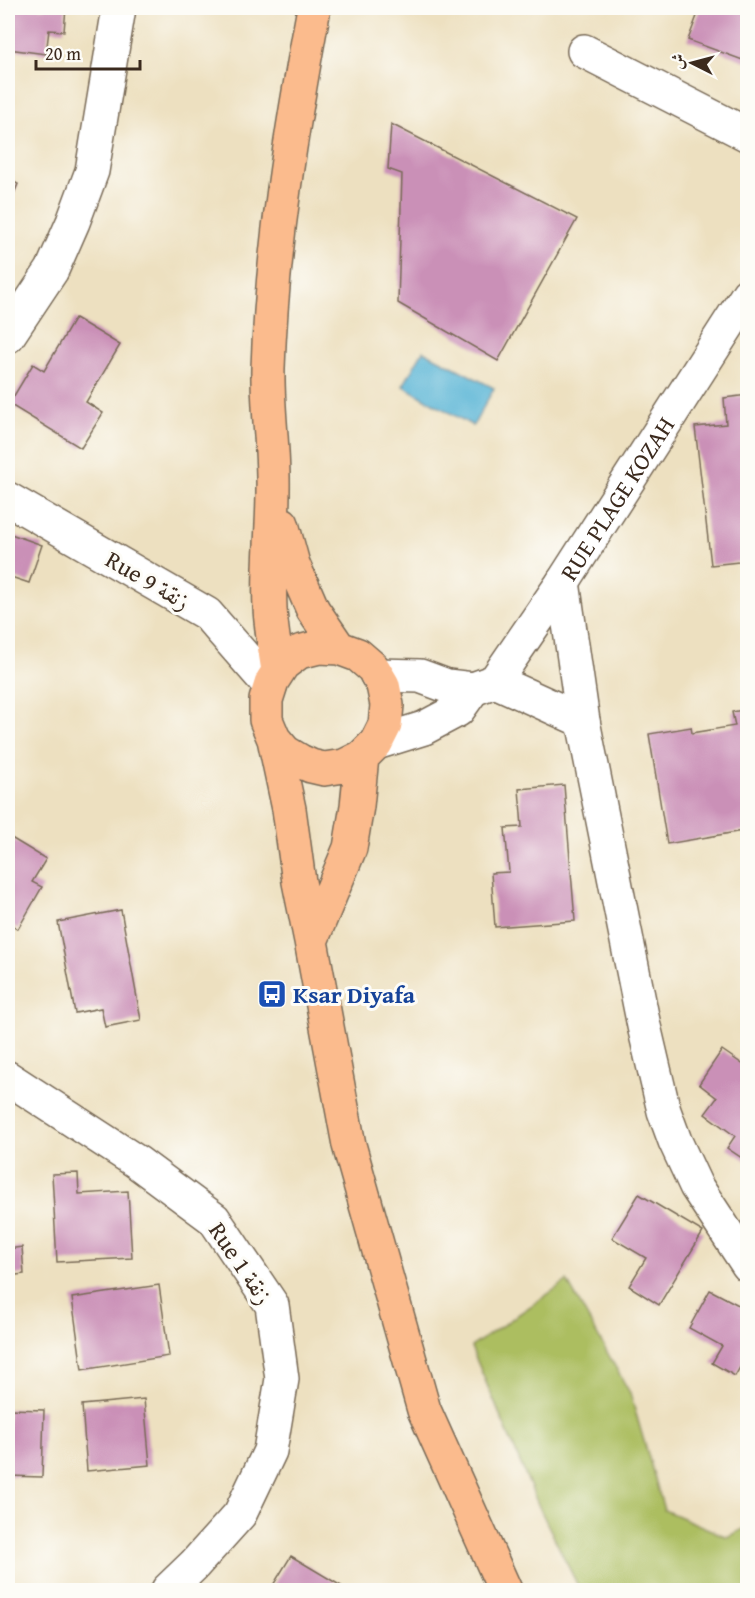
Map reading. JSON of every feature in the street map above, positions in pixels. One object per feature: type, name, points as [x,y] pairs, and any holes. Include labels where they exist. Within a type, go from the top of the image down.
[{"type":"main road","points":[[274,678],[270,609],[273,490],[268,369],[285,177],[314,8]]},
{"type":"main road","points":[[273,490],[293,564],[313,610],[339,648]]},
{"type":"main road","points":[[311,940],[350,848],[369,750],[385,725],[387,705],[383,685],[373,668],[358,655],[339,648],[319,647],[300,652],[283,664],[274,678],[266,700],[266,720],[274,739],[289,809],[299,882],[349,1145],[424,1410],[505,1590]]},
{"type":"main road","points":[[274,739],[285,752],[311,766],[324,769],[344,766],[369,750]]},
{"type":"street","points":[[8,336],[52,270],[92,171],[120,8]]},
{"type":"street","points":[[584,51],[747,135]]},
{"type":"street","name":"RUE PLAGE KOZAH","points":[[369,750],[424,728],[458,710],[484,685],[563,582],[747,294]]},
{"type":"street","name":"Rue 9 زنقة","points":[[8,499],[207,614],[274,678]]},
{"type":"street","points":[[563,582],[583,721],[644,1026],[664,1112],[696,1186],[747,1265]]},
{"type":"street","points":[[377,675],[420,676],[447,686],[484,685],[583,721]]},
{"type":"street","name":"Rue 1 زنقة","points":[[8,1078],[137,1162],[214,1219],[272,1305],[282,1379],[270,1451],[240,1514],[168,1590]]},
{"type":"green space","points":[[567,1281],[630,1393],[664,1510],[727,1537],[747,1527],[747,1590],[580,1590],[540,1509],[471,1347]]},
{"type":"water","points":[[423,351],[494,388],[473,426],[403,386]]},
{"type":"building","points":[[8,8],[66,8],[64,31],[49,30],[46,54],[8,49]]},
{"type":"building","points":[[700,8],[748,8],[748,62],[688,40]]},
{"type":"building","points":[[391,124],[577,219],[498,361],[398,303],[402,174],[388,169]]},
{"type":"building","points":[[8,179],[18,184],[8,208]]},
{"type":"building","points":[[75,318],[120,345],[86,402],[103,413],[81,448],[9,404],[33,364],[44,371]]},
{"type":"building","points":[[748,395],[748,561],[711,565],[695,427],[726,424],[724,398]]},
{"type":"building","points":[[8,533],[42,545],[29,583],[8,576]]},
{"type":"building","points":[[748,709],[748,830],[667,844],[649,734],[691,727],[692,733],[735,726],[732,712]]},
{"type":"building","points":[[564,785],[575,921],[495,927],[491,873],[509,872],[505,828],[522,827],[519,789]]},
{"type":"building","points":[[8,836],[46,859],[32,882],[42,887],[18,929],[8,922]]},
{"type":"building","points":[[121,910],[141,1020],[105,1027],[101,1008],[75,1013],[58,922]]},
{"type":"building","points":[[722,1050],[748,1068],[748,1162],[727,1148],[735,1136],[705,1114],[717,1098],[699,1084]]},
{"type":"building","points":[[78,1173],[79,1194],[128,1191],[132,1258],[57,1262],[52,1174]]},
{"type":"building","points":[[639,1194],[703,1232],[659,1305],[629,1286],[646,1258],[612,1238]]},
{"type":"building","points":[[22,1247],[24,1274],[8,1276],[8,1249]]},
{"type":"building","points":[[159,1285],[169,1356],[82,1370],[72,1298]]},
{"type":"building","points":[[710,1290],[748,1310],[748,1353],[735,1376],[712,1363],[722,1346],[689,1328]]},
{"type":"building","points":[[144,1399],[150,1465],[87,1471],[82,1405]]},
{"type":"building","points":[[8,1409],[44,1410],[42,1477],[8,1476]]},
{"type":"building","points":[[291,1556],[348,1590],[270,1590]]},
{"type":"place","name":"Ksar Diyafa","points":[[272,994]]}]
